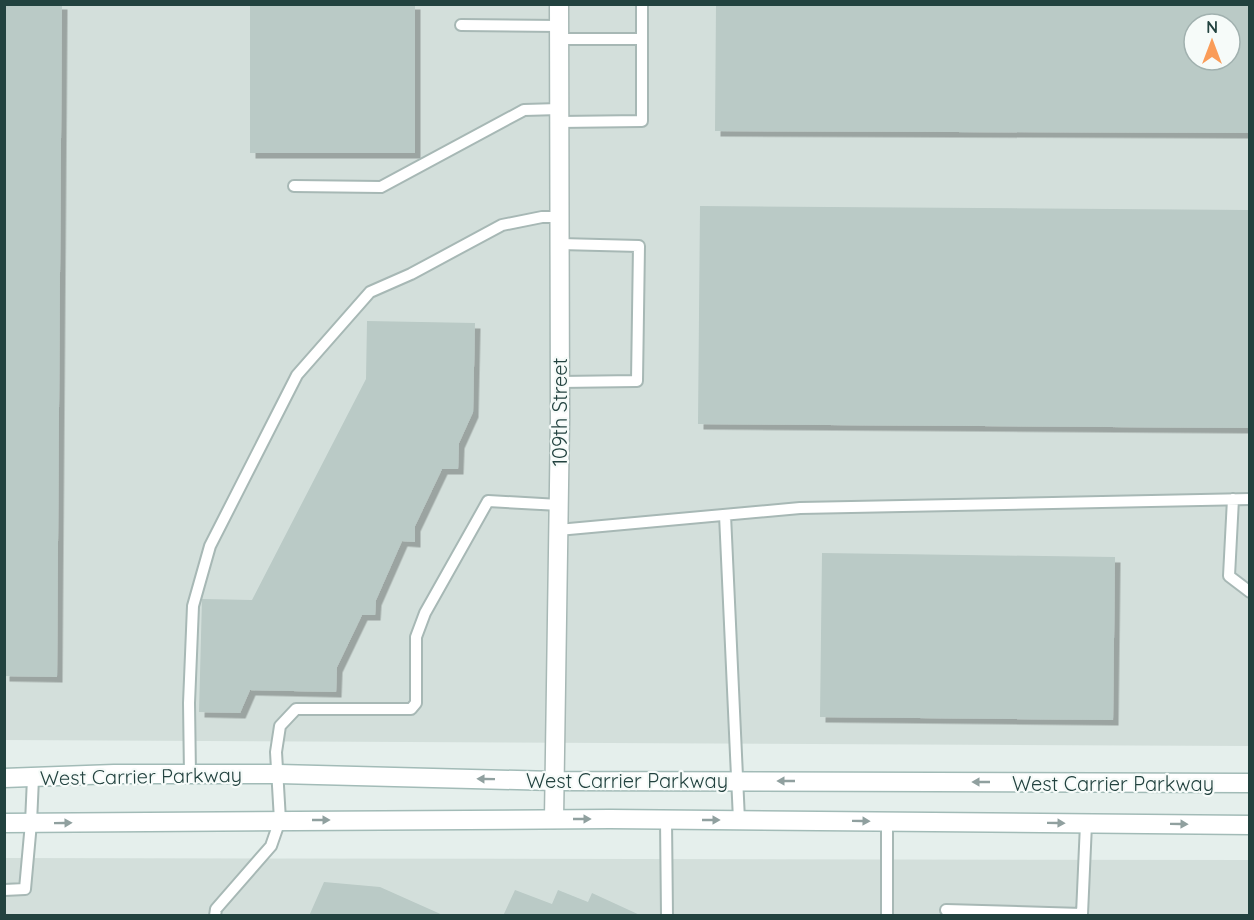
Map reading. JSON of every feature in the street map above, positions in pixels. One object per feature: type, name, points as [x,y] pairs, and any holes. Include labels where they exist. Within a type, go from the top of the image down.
[{"type":"main road","name":"109th Street","points":[[554,819],[560,382],[558,4]]},
{"type":"main road","name":"West Carrier Parkway","points":[[4,777],[279,774],[554,781],[1250,783]]},
{"type":"main road","name":"West Carrier Parkway","points":[[4,823],[554,819],[1250,825]]},
{"type":"lane","points":[[294,186],[381,187],[524,110],[559,116],[642,121],[642,4]]},
{"type":"lane","points":[[461,25],[642,39]]},
{"type":"lane","points":[[190,775],[189,703],[194,606],[199,586],[210,546],[297,375],[370,292],[411,274],[502,225],[542,217],[560,217]]},
{"type":"lane","points":[[560,244],[639,246],[637,381],[560,382]]},
{"type":"lane","points":[[558,530],[800,508],[1250,499]]},
{"type":"lane","points":[[1233,500],[1229,576],[1250,592]]},
{"type":"lane","points":[[215,915],[216,909],[271,846],[280,820],[276,752],[280,726],[296,709],[411,708],[416,703],[416,637],[425,613],[488,501],[559,506]]},
{"type":"lane","points":[[725,515],[740,820]]},
{"type":"lane","points":[[4,890],[25,889],[33,777]]},
{"type":"lane","points":[[666,820],[667,915]]},
{"type":"lane","points":[[887,821],[887,915]]},
{"type":"lane","points":[[946,910],[1082,914],[1086,824]]},
{"type":"shaded area","points":[[5,5],[1249,5],[1249,746],[5,740]]},
{"type":"shaded area","points":[[4,858],[1249,860],[1250,915],[5,916]]},
{"type":"building","points":[[4,4],[62,4],[57,677],[4,676]]},
{"type":"building","points":[[250,4],[415,4],[415,153],[250,153]]},
{"type":"building","points":[[716,4],[1250,4],[1250,133],[715,131]]},
{"type":"building","points":[[700,206],[1250,210],[1250,428],[698,424]]},
{"type":"building","points":[[367,321],[475,323],[473,412],[459,443],[458,469],[442,469],[415,526],[415,542],[402,541],[376,600],[375,615],[362,615],[337,667],[336,692],[250,690],[240,713],[199,712],[202,599],[252,600],[366,379]]},
{"type":"building","points":[[822,553],[1115,557],[1113,720],[820,717]]},
{"type":"building","points":[[324,882],[380,887],[445,916],[309,916]]},
{"type":"building","points":[[515,890],[552,904],[558,890],[588,902],[592,893],[642,916],[503,916]]}]
